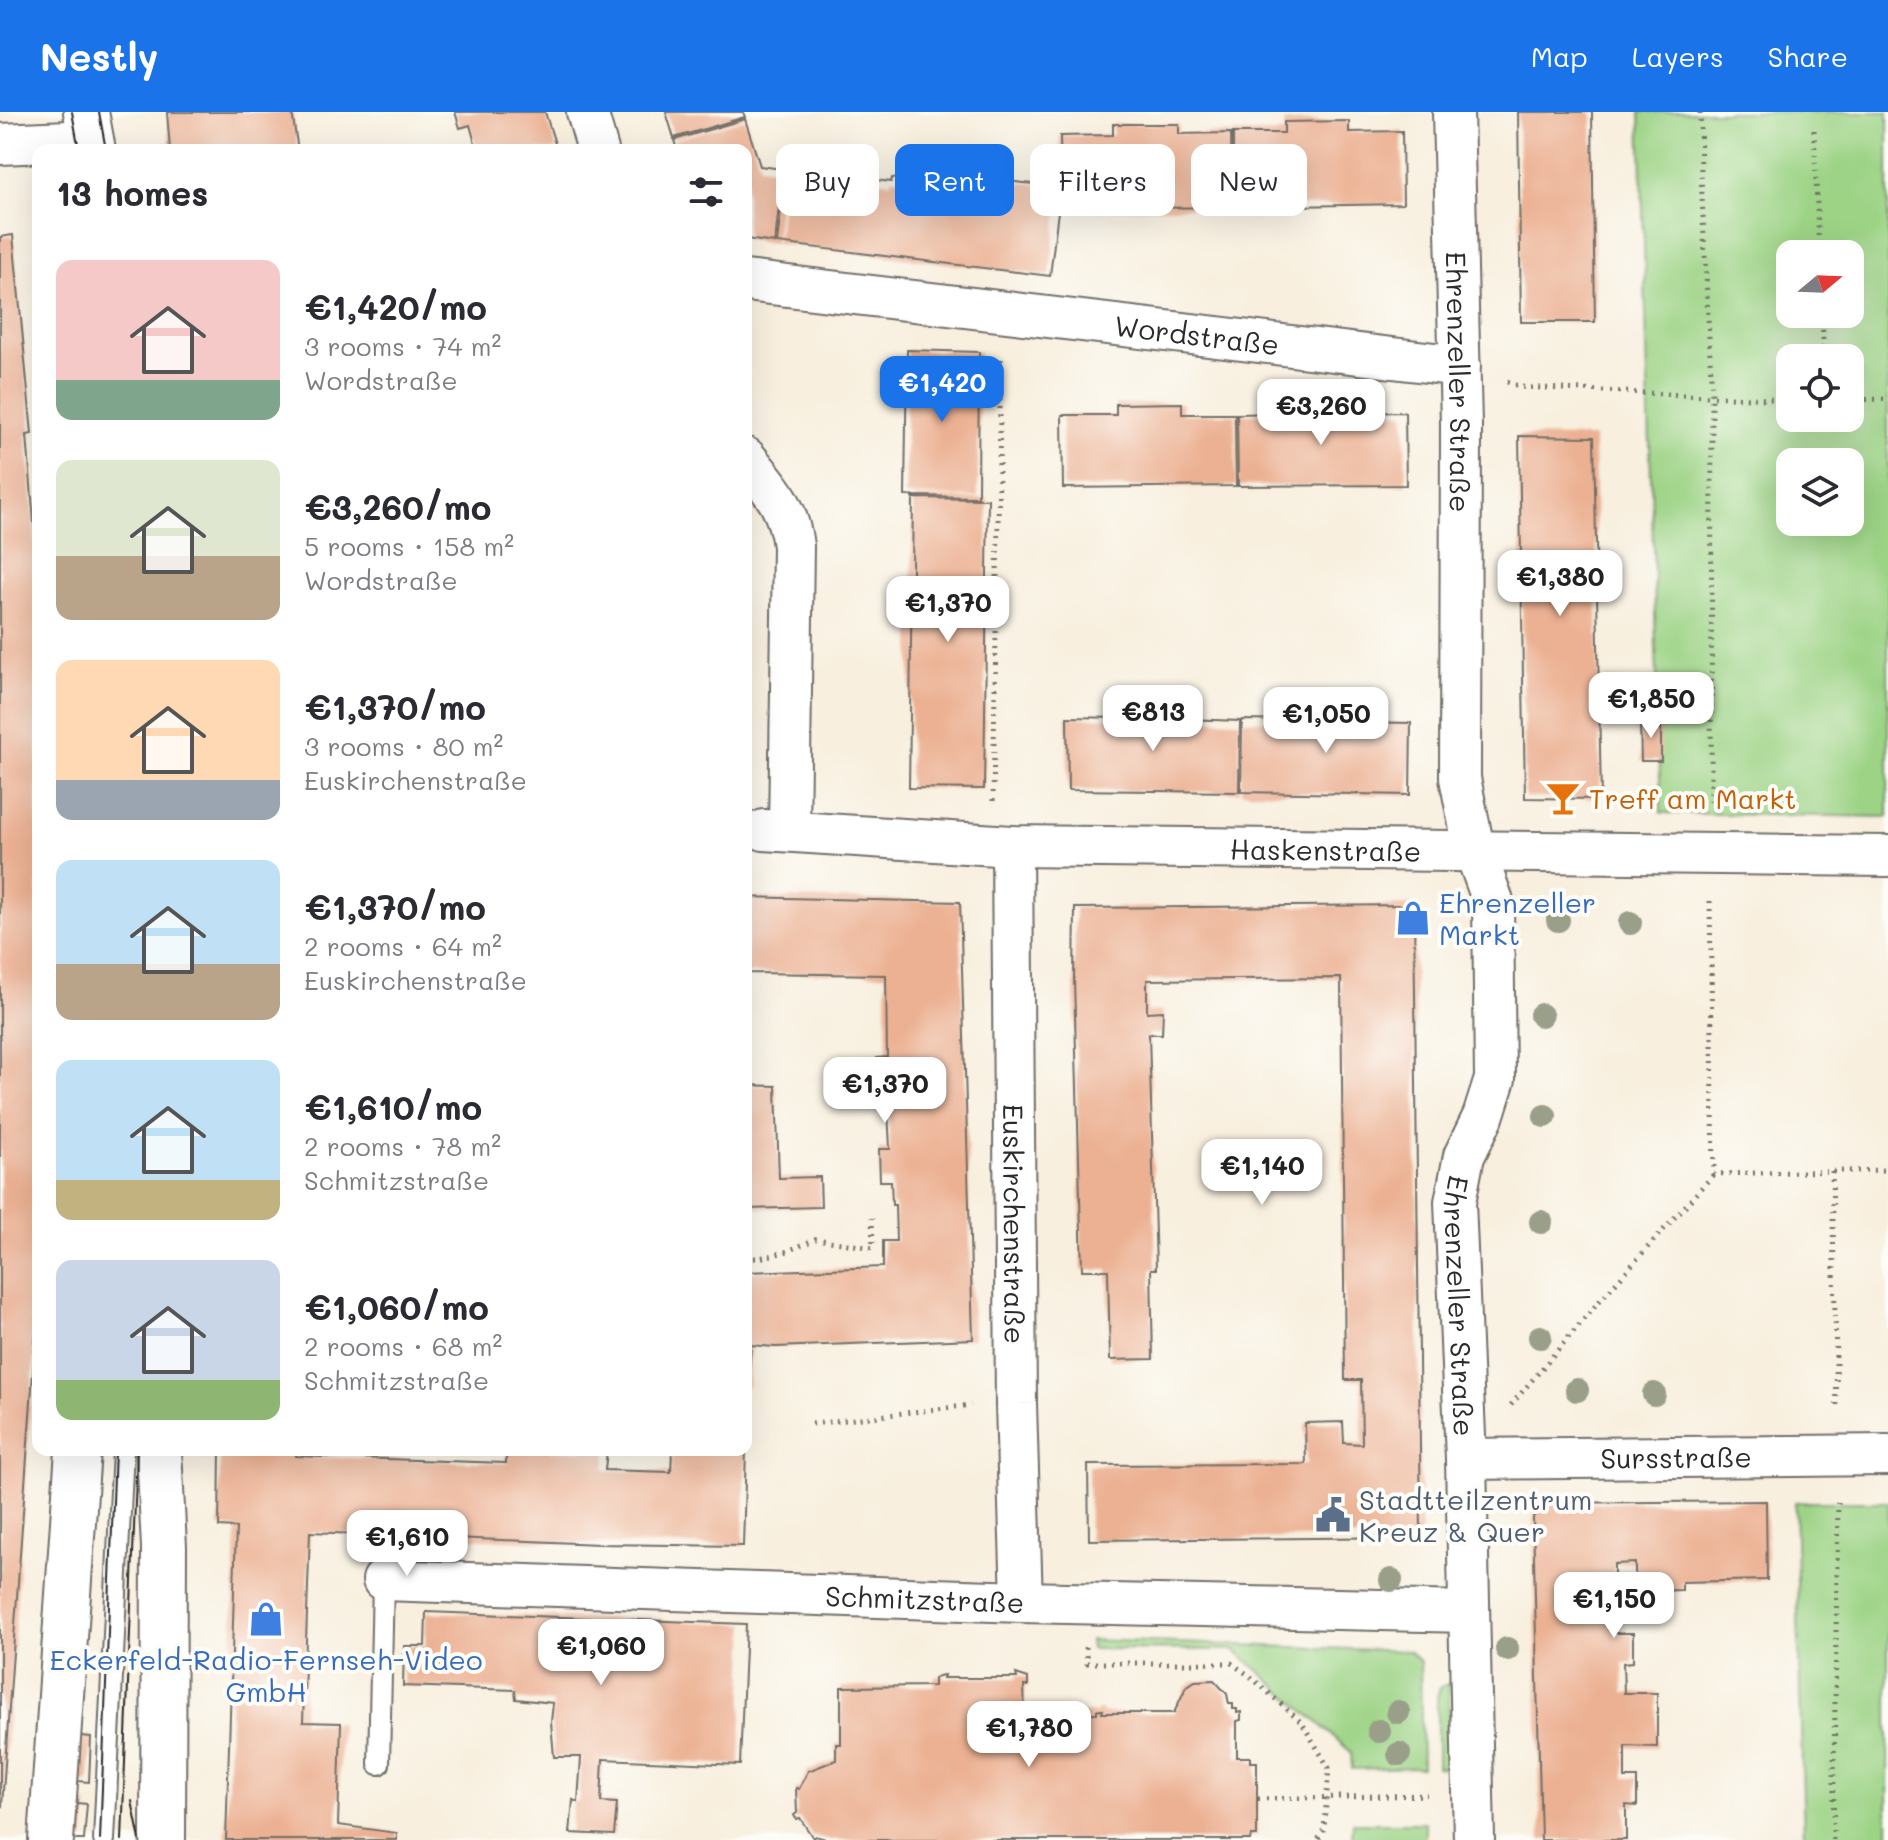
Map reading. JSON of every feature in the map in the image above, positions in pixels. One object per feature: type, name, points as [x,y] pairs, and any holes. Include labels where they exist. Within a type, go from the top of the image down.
[{"type":"main road","points":[[51,1840],[78,1456]]},
{"type":"main road","points":[[159,1456],[164,1547],[163,1840]]},
{"type":"street","points":[[587,112],[596,144]]},
{"type":"street","name":"Ehrenzeller Straße","points":[[1453,112],[1460,366],[1460,778],[1474,849],[1493,901],[1495,1079],[1483,1117],[1464,1156],[1455,1202],[1466,1459],[1474,1840]]},
{"type":"street","points":[[0,144],[90,134]]},
{"type":"street","name":"Wordstraße","points":[[752,282],[1460,366]]},
{"type":"street","name":"Haskenstraße","points":[[752,465],[779,499],[790,522],[793,546],[777,830],[1002,845],[1888,856]]},
{"type":"street","name":"Euskirchenstraße","points":[[1002,845],[1022,1602]]},
{"type":"street","name":"Sursstraße","points":[[1466,1459],[1888,1455]]},
{"type":"street","name":"Schmitzstraße","points":[[383,1580],[1022,1602],[1468,1612]]},
{"type":"lane","points":[[104,1840],[123,1456]]},
{"type":"lane","points":[[379,1764],[383,1580]]},
{"type":"path","points":[[1466,1459],[1602,1298],[1714,1174],[1710,855],[1712,397],[1700,112]]},
{"type":"path","points":[[1814,130],[1818,240]]},
{"type":"path","points":[[998,310],[1002,341],[1002,845]]},
{"type":"path","points":[[1460,366],[1521,387],[1776,399]]},
{"type":"path","points":[[1864,400],[1888,399]]},
{"type":"path","points":[[1714,1174],[1888,1170]]},
{"type":"path","points":[[1832,1171],[1839,1456],[1833,1840]]},
{"type":"path","points":[[752,1257],[785,1252],[816,1239],[873,1248],[872,1218]]},
{"type":"path","points":[[812,1424],[977,1405],[1016,1404]]},
{"type":"path","points":[[1086,1649],[1087,1663],[1231,1663],[1250,1676],[1302,1723],[1329,1768],[1324,1829],[1318,1840]]},
{"type":"path","points":[[1258,1799],[1408,1795]]},
{"type":"green space","points":[[1640,112],[1888,112],[1888,817],[1661,813]]},
{"type":"green space","points":[[1795,1502],[1888,1502],[1888,1840],[1804,1840]]},
{"type":"green space","points":[[1090,1640],[1409,1651],[1420,1662],[1422,1767],[1352,1769],[1351,1752],[1235,1650],[1091,1649]]},
{"type":"green space","points":[[1449,1683],[1450,1768],[1437,1767],[1437,1697],[1440,1688]]},
{"type":"green space","points":[[1353,1823],[1425,1823],[1425,1840],[1352,1840]]},
{"type":"building","points":[[167,112],[292,112],[297,144],[170,144]]},
{"type":"building","points":[[455,112],[545,112],[555,144],[475,144],[470,125],[460,128]]},
{"type":"building","points":[[666,112],[743,112],[745,117],[674,138]]},
{"type":"building","points":[[1518,112],[1592,112],[1595,322],[1521,322]]},
{"type":"building","points":[[745,119],[760,166],[776,168],[778,216],[775,243],[752,240],[752,144],[675,144],[674,140]]},
{"type":"building","points":[[1349,121],[1349,132],[1402,131],[1403,204],[1307,206],[1307,144],[1233,144],[1233,133],[1284,133],[1284,122]]},
{"type":"building","points":[[1113,124],[1179,124],[1179,134],[1231,133],[1231,144],[1191,144],[1191,207],[1175,208],[1175,144],[1060,144],[1060,136],[1113,135]]},
{"type":"building","points":[[895,178],[895,216],[1014,216],[1014,182],[1030,184],[1030,216],[1057,216],[1050,276],[777,243],[780,216],[879,216],[879,181],[891,182]]},
{"type":"building","points":[[13,235],[32,434],[27,435],[32,498],[32,1387],[2,1806],[0,1805],[0,237]]},
{"type":"building","points":[[907,350],[979,352],[978,497],[905,496]]},
{"type":"building","points":[[1287,402],[1352,402],[1352,413],[1405,412],[1406,485],[1238,486],[1237,414],[1287,413]]},
{"type":"building","points":[[1182,403],[1182,414],[1235,414],[1236,486],[1063,488],[1062,415],[1116,415],[1116,404]]},
{"type":"building","points":[[1519,436],[1594,437],[1601,799],[1525,798]]},
{"type":"building","points":[[913,498],[988,499],[984,789],[909,788]]},
{"type":"building","points":[[1122,709],[1189,710],[1188,719],[1240,721],[1239,792],[1068,790],[1067,717],[1122,718]]},
{"type":"building","points":[[1292,711],[1359,712],[1359,722],[1411,723],[1410,795],[1241,792],[1242,720],[1292,721]]},
{"type":"building","points":[[1661,719],[1661,761],[1641,761],[1640,720]]},
{"type":"building","points":[[752,897],[960,902],[973,1339],[775,1347],[752,1345],[752,1272],[883,1267],[883,1241],[896,1241],[891,1181],[880,1181],[879,1149],[890,1149],[887,1089],[876,1089],[877,1058],[887,1057],[886,975],[752,973]]},
{"type":"building","points":[[1414,905],[1421,1537],[1089,1540],[1088,1465],[1306,1464],[1305,1423],[1343,1422],[1344,1443],[1362,1444],[1361,1380],[1345,1380],[1341,978],[1147,980],[1147,1012],[1163,1011],[1162,1034],[1149,1034],[1156,1269],[1151,1269],[1153,1359],[1110,1360],[1108,1270],[1082,1270],[1075,908]]},
{"type":"building","points":[[752,1085],[776,1086],[779,1178],[820,1177],[821,1207],[752,1209]]},
{"type":"building","points":[[220,1456],[506,1463],[506,1456],[606,1456],[605,1470],[671,1472],[672,1456],[746,1456],[743,1546],[599,1544],[310,1532],[303,1722],[341,1723],[338,1825],[397,1833],[397,1840],[226,1840],[236,1528],[219,1527]]},
{"type":"building","points":[[1766,1501],[1767,1580],[1682,1582],[1682,1590],[1653,1591],[1653,1580],[1635,1581],[1635,1563],[1614,1564],[1614,1633],[1633,1633],[1633,1662],[1623,1663],[1624,1693],[1657,1693],[1657,1747],[1625,1746],[1625,1778],[1637,1778],[1637,1806],[1626,1805],[1626,1840],[1541,1840],[1533,1517],[1547,1503]]},
{"type":"building","points":[[426,1612],[746,1624],[740,1765],[603,1759],[601,1802],[617,1803],[614,1835],[570,1833],[573,1800],[578,1802],[581,1757],[554,1757],[553,1703],[516,1699],[515,1690],[403,1686],[404,1646],[425,1646]]},
{"type":"building","points":[[1016,1674],[1028,1678],[1028,1686],[1024,1686],[1025,1714],[1097,1713],[1097,1710],[1103,1710],[1102,1713],[1174,1713],[1186,1687],[1195,1681],[1214,1680],[1227,1694],[1233,1709],[1241,1712],[1241,1720],[1237,1721],[1237,1757],[1250,1757],[1250,1762],[1257,1762],[1257,1836],[1251,1836],[1250,1840],[830,1840],[813,1838],[800,1818],[796,1819],[796,1788],[799,1789],[808,1771],[836,1760],[836,1744],[841,1744],[841,1687],[934,1686],[934,1678],[944,1675],[943,1678],[1017,1678]]},
{"type":"building","points":[[80,1736],[91,1737],[89,1782],[78,1781]]},
{"type":"building","points":[[76,1803],[87,1804],[84,1840],[73,1840]]},
{"type":"tram line","points":[[72,112],[78,144]]},
{"type":"tram line","points":[[99,112],[105,144]]},
{"type":"tram line","points":[[100,1840],[115,1456]]},
{"type":"tram line","points":[[122,1840],[137,1456]]},
{"type":"tram line","points":[[132,1801],[140,1840]]},
{"type":"place","name":"Treff am Markt","points":[[1563,798]]},
{"type":"place","name":"Ehrenzeller Markt","points":[[1413,918]]},
{"type":"place","name":"Stadtteilzentrum Kreuz & Quer","points":[[1333,1515]]},
{"type":"place","name":"Eckerfeld-Radio-Fernseh-Video GmbH","points":[[266,1619]]}]
